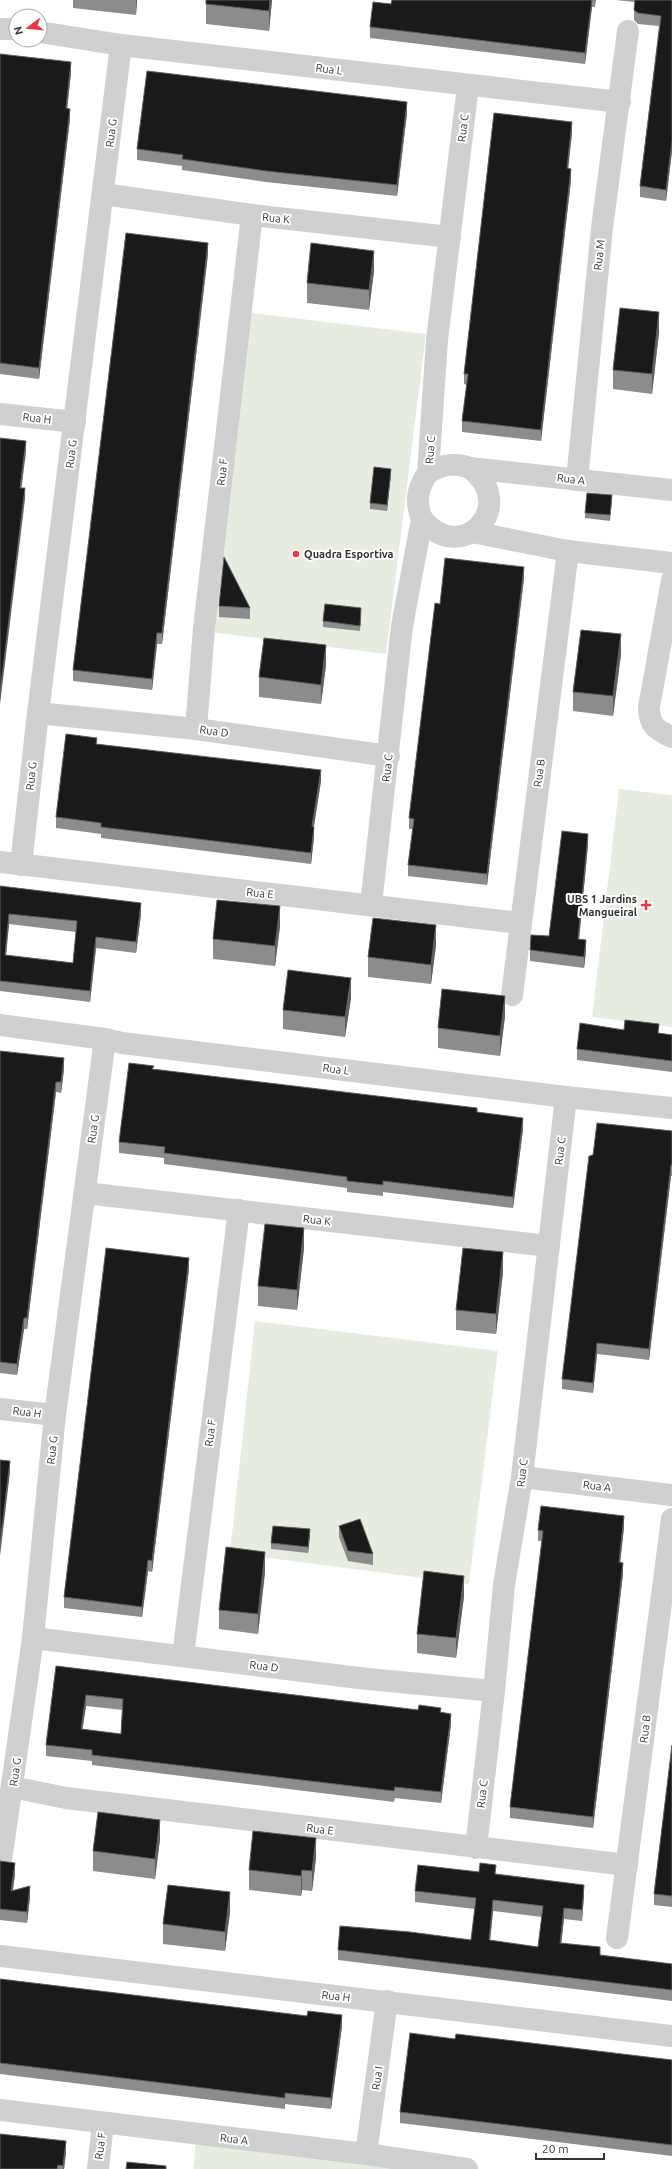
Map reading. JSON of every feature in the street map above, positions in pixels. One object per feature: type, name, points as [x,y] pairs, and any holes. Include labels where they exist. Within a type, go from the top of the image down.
[{"type":"street","name":"Rua M","points":[[577,480],[602,228],[620,102],[628,31]]},
{"type":"street","name":"Rua L","points":[[48,33],[121,44],[468,86],[620,102]]},
{"type":"street","name":"Rua G","points":[[21,864],[38,713],[121,44]]},
{"type":"street","name":"Rua C","points":[[371,905],[389,756],[402,626],[422,519],[418,508],[417,495],[421,483],[428,473],[436,356],[468,86]]},
{"type":"street","name":"Rua K","points":[[103,194],[252,215],[450,237]]},
{"type":"street","name":"Rua F","points":[[196,729],[204,628],[252,215]]},
{"type":"street","name":"Rua H","points":[[0,414],[75,422]]},
{"type":"street","name":"Rua A","points":[[428,473],[436,468],[453,464],[470,468],[672,490]]},
{"type":"street","points":[[422,519],[429,528],[439,534],[450,537],[461,536],[472,532],[482,524],[488,512],[490,500],[487,487],[481,476],[470,468]]},
{"type":"street","points":[[472,532],[568,551],[672,563]]},
{"type":"street","name":"Rua B","points":[[512,995],[568,551]]},
{"type":"street","points":[[672,580],[649,707],[651,724],[660,732],[672,737]]},
{"type":"street","name":"Rua D","points":[[38,713],[196,729],[389,756]]},
{"type":"street","name":"Rua E","points":[[0,862],[520,923]]},
{"type":"street","name":"Rua L","points":[[0,1025],[105,1038],[122,1043],[566,1097],[672,1108]]},
{"type":"street","name":"Rua G","points":[[1,1861],[33,1638],[55,1415],[105,1038]]},
{"type":"street","name":"Rua C","points":[[476,1848],[494,1691],[504,1585],[522,1477],[566,1097]]},
{"type":"street","name":"Rua K","points":[[85,1193],[239,1210],[368,1227],[549,1246]]},
{"type":"street","name":"Rua F","points":[[183,1656],[239,1210]]},
{"type":"street","name":"Rua H","points":[[0,1408],[55,1415]]},
{"type":"street","name":"Rua A","points":[[522,1477],[672,1495]]},
{"type":"street","name":"Rua B","points":[[617,1938],[628,1865],[672,1519]]},
{"type":"street","name":"Rua D","points":[[33,1638],[368,1679],[494,1691]]},
{"type":"street","name":"Rua E","points":[[12,1787],[66,1798],[628,1865]]},
{"type":"street","name":"Rua H","points":[[0,1956],[672,2036]]},
{"type":"street","name":"Rua I","points":[[366,2154],[387,2001]]},
{"type":"street","name":"Rua A","points":[[0,2110],[366,2154],[467,2169]]},
{"type":"street","name":"Rua F","points":[[98,2169],[103,2123]]},
{"type":"shaded area","points":[[251,313],[426,334],[386,654],[209,632]]},
{"type":"shaded area","name":"UBS 1 Jardins Mangueiral","points":[[619,789],[672,795],[672,1027],[592,1017]]},
{"type":"shaded area","points":[[255,1321],[498,1351],[469,1584],[230,1553]]},
{"type":"shaded area","points":[[196,2142],[415,2169],[193,2169]]},
{"type":"building","points":[[206,0],[270,0],[269,11],[206,4]]},
{"type":"building","points":[[392,0],[592,0],[585,53],[370,27],[373,2],[391,4]]},
{"type":"building","points":[[635,0],[672,0],[672,141],[666,190],[640,186],[661,16],[638,13],[634,10]]},
{"type":"building","points":[[0,54],[71,62],[66,108],[70,109],[39,368],[0,363]]},
{"type":"building","points":[[147,71],[407,102],[397,185],[266,171],[182,159],[183,155],[137,149]]},
{"type":"building","points":[[494,113],[572,122],[567,168],[571,169],[541,430],[462,421],[468,374],[464,374]]},
{"type":"building","points":[[126,233],[208,243],[162,633],[157,633],[152,679],[73,670]]},
{"type":"building","points":[[311,243],[374,251],[369,290],[307,283]]},
{"type":"building","points":[[620,308],[659,312],[652,374],[613,370]]},
{"type":"building","points":[[0,438],[26,441],[20,488],[25,488],[0,693]]},
{"type":"building","points":[[374,467],[391,469],[387,505],[370,503]]},
{"type":"building","points":[[587,493],[612,495],[610,515],[585,513]]},
{"type":"building","points":[[224,557],[250,608],[219,606]]},
{"type":"building","points":[[445,558],[524,567],[487,874],[408,865],[414,819],[409,818],[435,603],[440,604]]},
{"type":"building","points":[[325,604],[361,608],[360,626],[323,621]]},
{"type":"building","points":[[581,630],[621,634],[613,696],[573,692]]},
{"type":"building","points":[[264,638],[326,645],[321,685],[259,677]]},
{"type":"building","points":[[66,734],[97,738],[96,744],[321,770],[312,826],[314,827],[311,853],[101,827],[101,823],[56,817]]},
{"type":"building","points":[[562,831],[588,834],[578,939],[586,940],[584,957],[530,950],[531,935],[549,936]]},
{"type":"building","points":[[0,886],[141,903],[136,942],[96,937],[90,991],[0,981]],"holes":[[[9,914],[77,921],[73,963],[5,955]]]},
{"type":"building","points":[[217,900],[280,906],[275,946],[213,939]]},
{"type":"building","points":[[373,918],[436,925],[431,965],[368,957]]},
{"type":"building","points":[[288,970],[351,978],[345,1017],[283,1010]]},
{"type":"building","points":[[442,989],[505,996],[500,1036],[438,1028]]},
{"type":"building","points":[[625,1020],[659,1024],[658,1033],[672,1035],[672,1061],[577,1049],[580,1023],[624,1030]]},
{"type":"building","points":[[0,1051],[64,1058],[61,1082],[56,1082],[27,1318],[24,1318],[17,1364],[0,1362]]},
{"type":"building","points":[[129,1063],[154,1066],[152,1069],[477,1108],[477,1112],[523,1118],[513,1197],[383,1181],[383,1185],[347,1181],[347,1177],[164,1153],[165,1147],[119,1142]]},
{"type":"building","points":[[597,1123],[672,1131],[672,1165],[649,1349],[597,1343],[593,1383],[562,1379],[589,1156],[593,1155]]},
{"type":"building","points":[[265,1224],[304,1228],[297,1290],[258,1286]]},
{"type":"building","points":[[106,1248],[189,1258],[152,1561],[148,1560],[142,1607],[64,1597]]},
{"type":"building","points":[[463,1248],[503,1252],[496,1314],[456,1310]]},
{"type":"building","points":[[0,1460],[10,1461],[0,1545]]},
{"type":"building","points":[[541,1506],[624,1516],[619,1562],[623,1563],[593,1817],[510,1807],[543,1531],[538,1530]]},
{"type":"building","points":[[360,1519],[373,1554],[348,1551],[339,1526]]},
{"type":"building","points":[[273,1526],[310,1529],[308,1547],[271,1543]]},
{"type":"building","points":[[226,1547],[265,1552],[258,1614],[219,1610]]},
{"type":"building","points":[[424,1571],[464,1576],[456,1638],[417,1634]]},
{"type":"building","points":[[56,1666],[418,1710],[419,1705],[441,1708],[440,1712],[451,1714],[441,1792],[395,1787],[394,1791],[92,1755],[92,1750],[46,1745]],"holes":[[[86,1695],[123,1699],[121,1734],[81,1729]]]},
{"type":"building","points":[[672,1745],[672,1896],[654,1894]]},
{"type":"building","points":[[98,1812],[160,1820],[155,1859],[93,1851]]},
{"type":"building","points":[[253,1831],[316,1838],[312,1871],[302,1870],[301,1876],[249,1870]]},
{"type":"building","points":[[0,1861],[15,1863],[11,1891],[30,1886],[27,1912],[0,1909]]},
{"type":"building","points":[[480,1863],[496,1865],[495,1874],[584,1885],[582,1910],[564,1908],[560,1943],[600,1947],[600,1955],[672,1964],[672,1990],[338,1950],[340,1926],[410,1932],[471,1940],[476,1898],[415,1891],[418,1865],[479,1872]],"holes":[[[493,1900],[543,1906],[538,1947],[489,1940]]]},
{"type":"building","points":[[168,1885],[230,1892],[225,1932],[163,1924]]},
{"type":"building","points":[[0,1979],[307,2016],[308,2011],[342,2015],[331,2098],[285,2093],[285,2098],[0,2063]]},
{"type":"building","points":[[410,2033],[455,2039],[456,2034],[672,2060],[672,2145],[400,2112]]},
{"type":"building","points":[[0,2134],[66,2141],[63,2166],[58,2165],[57,2169],[0,2169]]},
{"type":"building","points":[[127,2162],[166,2166],[166,2169],[126,2169]]},
{"type":"place","name":"Quadra Esportiva","points":[[296,554]]},
{"type":"place","name":"UBS 1 Jardins Mangueiral","points":[[646,905]]}]
